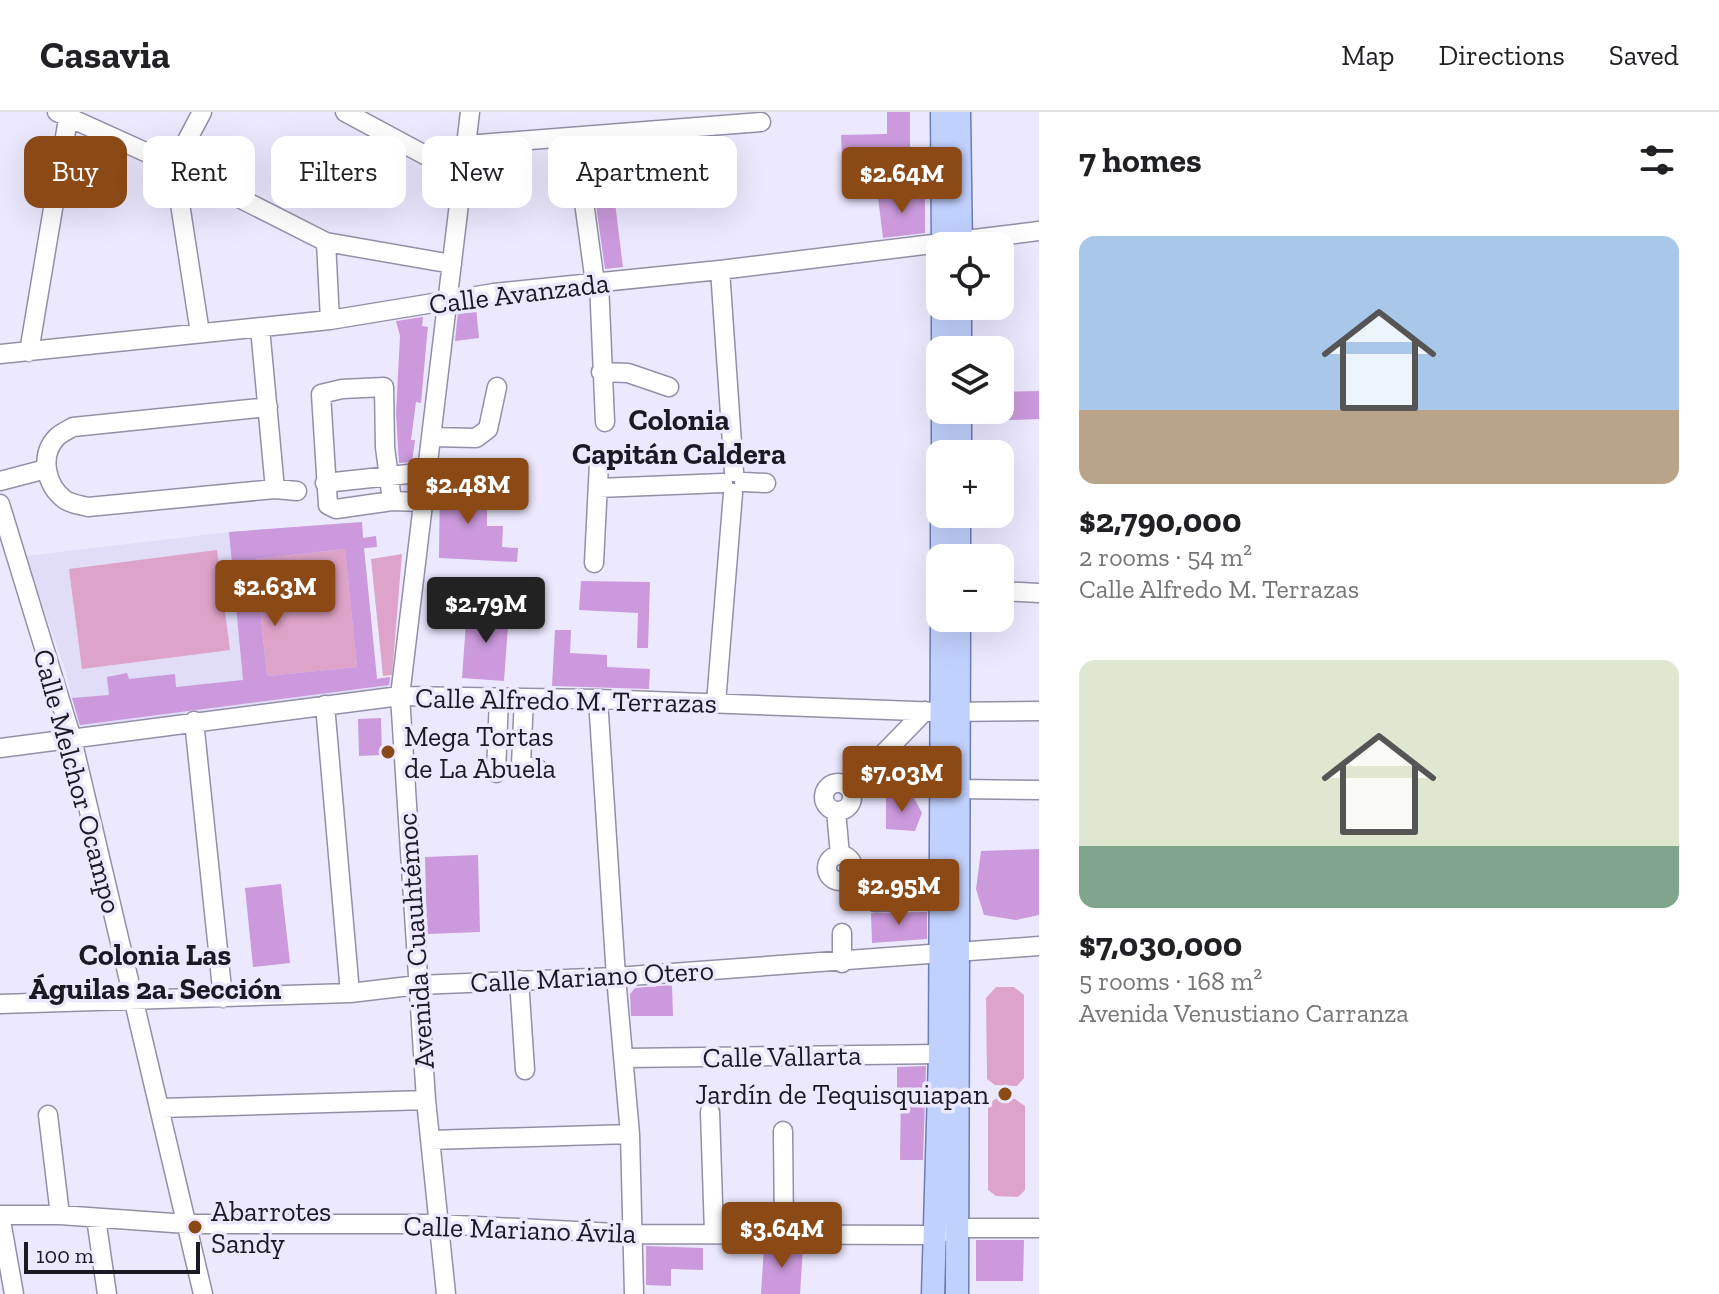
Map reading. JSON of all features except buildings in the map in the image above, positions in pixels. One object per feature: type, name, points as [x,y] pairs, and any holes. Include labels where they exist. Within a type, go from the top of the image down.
[{"type":"main road","points":[[942,112],[951,232]]},
{"type":"main road","points":[[953,232],[959,112]]},
{"type":"main road","points":[[942,632],[940,899],[948,953],[957,1294]]},
{"type":"main road","points":[[933,1294],[940,1054],[957,789],[941,712],[956,632]]},
{"type":"street","points":[[189,136],[202,112]]},
{"type":"street","points":[[345,112],[422,153]]},
{"type":"street","name":"Avenida Cuauhtémoc","points":[[467,136],[470,112]]},
{"type":"street","points":[[29,352],[63,115],[143,151]]},
{"type":"street","points":[[532,140],[761,122]]},
{"type":"street","points":[[255,206],[326,242],[452,264]]},
{"type":"street","points":[[181,208],[200,333]]},
{"type":"street","name":"Avenida Cuauhtémoc","points":[[446,1294],[426,1100],[400,696],[458,208]]},
{"type":"street","points":[[585,208],[597,282],[605,422]]},
{"type":"street","name":"Calle Avanzada","points":[[1014,235],[1039,231]]},
{"type":"street","points":[[326,242],[330,320]]},
{"type":"street","name":"Calle Avanzada","points":[[0,354],[330,320],[494,293],[926,247]]},
{"type":"street","points":[[716,703],[734,482],[720,270]]},
{"type":"street","points":[[260,328],[275,489]]},
{"type":"street","points":[[601,372],[628,373],[669,387]]},
{"type":"street","points":[[392,501],[384,387],[342,389],[321,394],[328,505],[336,509],[392,501],[423,502]]},
{"type":"street","points":[[431,437],[476,438],[488,429],[497,387]]},
{"type":"street","points":[[268,407],[73,427],[56,438],[49,452],[46,469],[51,485],[66,501],[88,507],[275,489],[297,491]]},
{"type":"street","points":[[594,563],[599,463]]},
{"type":"street","points":[[0,481],[46,469]]},
{"type":"street","points":[[325,483],[427,472]]},
{"type":"street","points":[[598,488],[766,483]]},
{"type":"street","name":"Calle Melchor Ocampo","points":[[0,504],[72,739],[203,1294]]},
{"type":"street","points":[[1014,592],[1039,593]]},
{"type":"street","name":"Calle Alfredo M. Terrazas","points":[[0,748],[400,696],[598,699],[941,712],[1039,711]]},
{"type":"street","points":[[496,773],[499,698]]},
{"type":"street","points":[[524,698],[521,765],[537,768]]},
{"type":"street","points":[[598,699],[616,977],[630,1134],[635,1234],[634,1294]]},
{"type":"street","points":[[325,705],[350,993]]},
{"type":"street","points":[[940,899],[875,902],[849,877],[838,881],[828,873],[829,861],[840,855],[836,811],[825,803],[826,789],[838,782],[850,788],[941,712]]},
{"type":"street","points":[[194,721],[223,998]]},
{"type":"street","points":[[957,789],[1039,790]]},
{"type":"street","points":[[842,933],[842,963]]},
{"type":"street","name":"Calle Mariano Otero","points":[[0,1004],[350,993],[418,985],[842,963],[1039,946]]},
{"type":"street","points":[[519,980],[525,1070]]},
{"type":"street","name":"Calle Vallarta","points":[[625,1058],[940,1054]]},
{"type":"street","points":[[161,1108],[426,1100]]},
{"type":"street","points":[[710,1112],[714,1233]]},
{"type":"street","points":[[48,1115],[60,1215]]},
{"type":"street","points":[[783,1131],[784,1234]]},
{"type":"street","points":[[430,1140],[630,1134]]},
{"type":"street","points":[[0,1215],[14,1294]]},
{"type":"street","name":"Calle Mariano Ávila","points":[[0,1215],[60,1215],[187,1224],[437,1224],[635,1234],[934,1235],[957,1228],[1039,1228]]},
{"type":"street","points":[[96,1218],[107,1294]]},
{"type":"shaded area","points":[[362,522],[363,538],[376,536],[377,547],[364,549],[377,678],[393,677],[385,691],[79,727],[65,669],[25,556],[229,532]]},
{"type":"shaded area","points":[[345,549],[357,667],[267,676],[255,559]]},
{"type":"shaded area","points":[[217,550],[230,650],[82,669],[69,569]]},
{"type":"shaded area","points":[[402,554],[392,675],[383,676],[371,559]]},
{"type":"shaded area","points":[[996,987],[1014,987],[1024,995],[1024,1078],[1017,1086],[995,1085],[987,1079],[986,998]]},
{"type":"shaded area","points":[[997,1098],[1015,1099],[1025,1106],[1025,1190],[1018,1197],[996,1196],[988,1190],[988,1104]]},
{"type":"place","name":"Mega Tortas de La Abuela","points":[[388,752]]},
{"type":"place","name":"Jardín de Tequisquiapan","points":[[1005,1094]]},
{"type":"place","name":"Abarrotes Sandy","points":[[195,1227]]},
{"type":"district","name":"Colonia Capitán Caldera","points":[[679,437]]},
{"type":"district","name":"Colonia Las Águilas 2a. Sección","points":[[155,972]]}]
